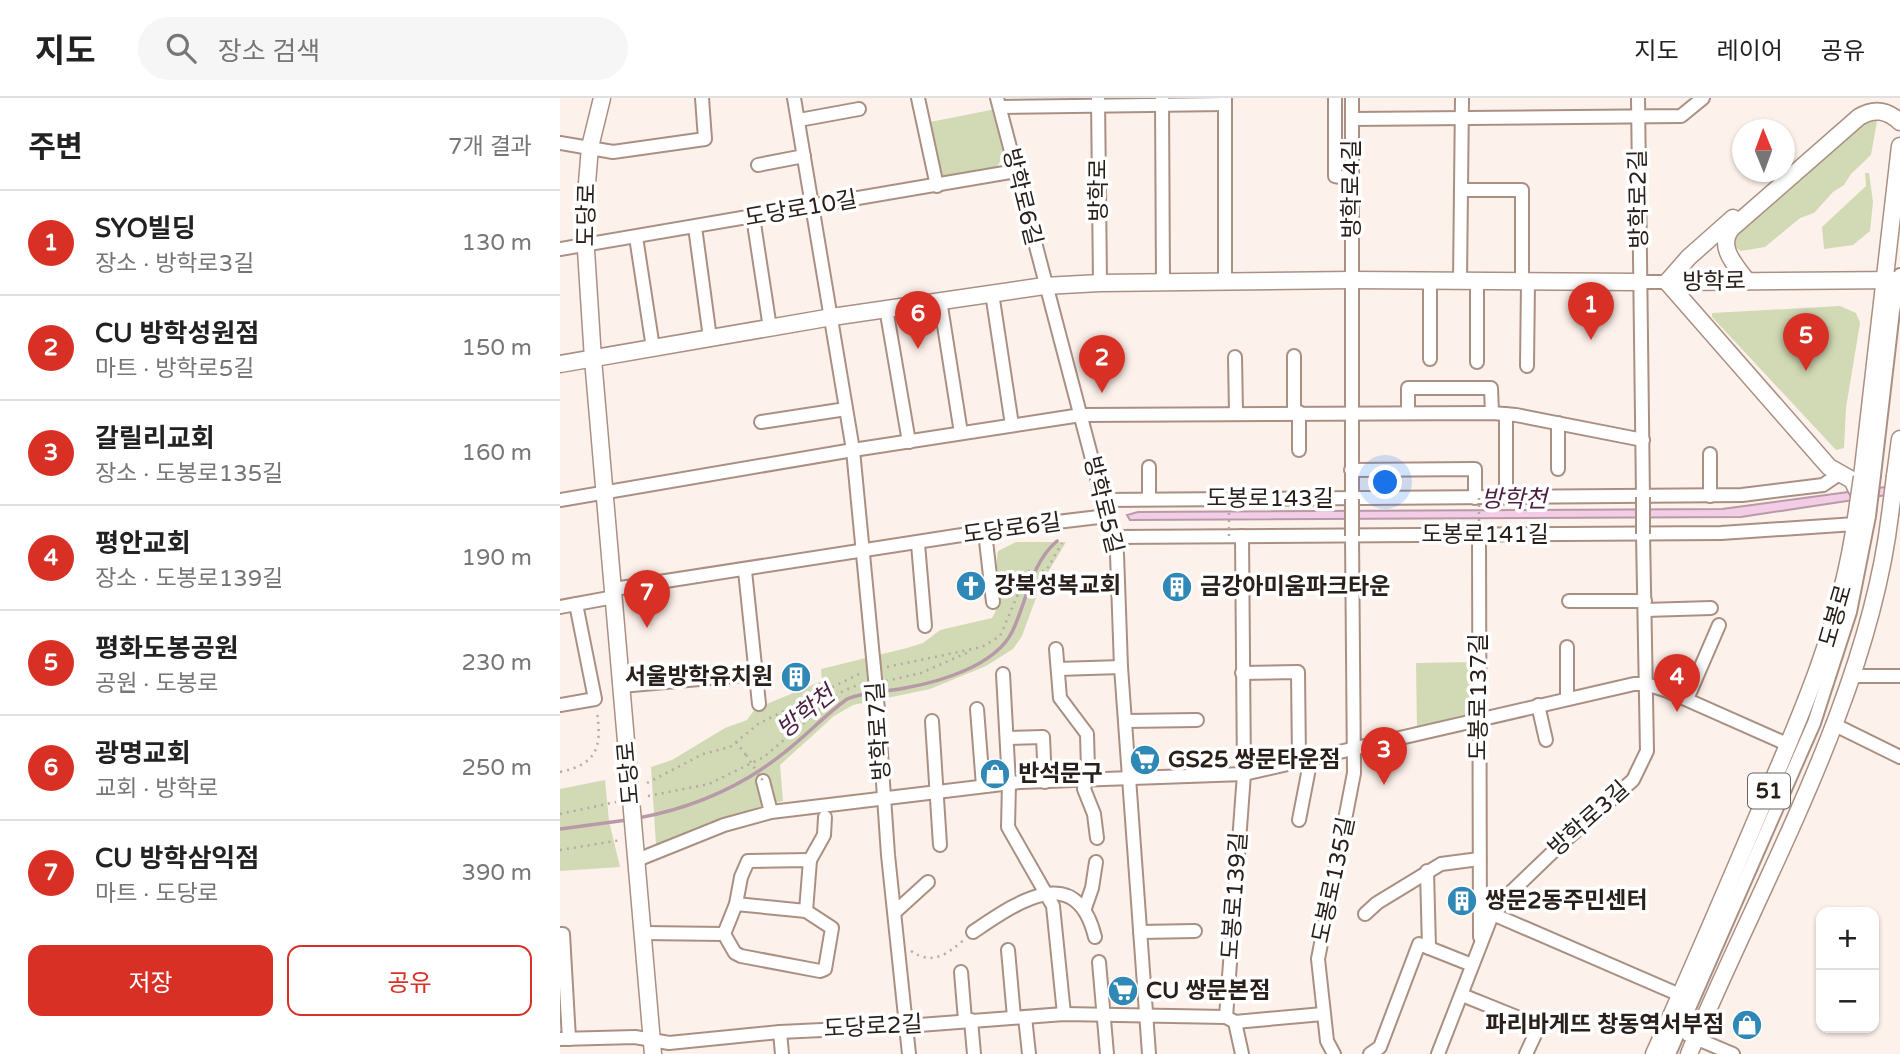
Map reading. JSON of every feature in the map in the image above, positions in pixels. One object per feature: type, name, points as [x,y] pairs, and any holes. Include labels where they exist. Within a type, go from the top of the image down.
[{"type":"main road","name":"도당로","points":[[602,98],[590,147],[584,219],[585,245],[621,686],[624,800],[635,837],[653,1047]]},
{"type":"main road","points":[[1859,494],[1852,480],[1829,467],[1667,282],[1714,234],[1868,98]]},
{"type":"main road","points":[[1747,281],[1726,248],[1726,240],[1732,228],[1859,117],[1869,112],[1884,112],[1900,122]]},
{"type":"main road","name":"도봉로","points":[[1654,1054],[1683,1032],[1833,724],[1862,649],[1885,473],[1900,146]]},
{"type":"main road","name":"방학로","points":[[1667,282],[1896,279]]},
{"type":"main road","name":"방학로","points":[[560,364],[832,317],[1044,286],[1163,282],[1642,282]]},
{"type":"main road","name":"도봉로","points":[[1878,520],[1859,494],[1885,473],[1900,439]]},
{"type":"main road","name":"도봉로","points":[[1689,1054],[1683,1032],[1680,995],[1790,745],[1837,617],[1852,555],[1878,520]]},
{"type":"street","name":"도당로","points":[[560,143],[613,152],[705,139],[702,98]]},
{"type":"street","name":"방학로7길","points":[[794,98],[853,450],[909,1054]]},
{"type":"street","points":[[919,98],[937,186]]},
{"type":"street","points":[[1335,98],[1335,176],[1352,179]]},
{"type":"street","name":"방학로4길","points":[[1352,98],[1352,281]]},
{"type":"street","points":[[1462,98],[1461,190],[1477,362]]},
{"type":"street","name":"방학로2길","points":[[1637,98],[1642,282]]},
{"type":"street","points":[[1637,116],[1685,115],[1703,98]]},
{"type":"street","name":"방학로","points":[[1098,101],[1100,283]]},
{"type":"street","points":[[1163,101],[1163,282]]},
{"type":"street","points":[[1225,101],[1225,282]]},
{"type":"street","name":"방학로6길","points":[[1044,286],[998,102],[1225,101]]},
{"type":"street","points":[[799,120],[859,109]]},
{"type":"street","name":"방학로2길","points":[[1352,119],[1637,116]]},
{"type":"street","points":[[758,165],[804,156]]},
{"type":"street","name":"도당로10길","points":[[560,249],[1016,171]]},
{"type":"street","points":[[1461,190],[1522,190],[1527,366]]},
{"type":"street","points":[[753,217],[770,328]]},
{"type":"street","points":[[695,227],[710,338]]},
{"type":"street","points":[[636,237],[653,348]]},
{"type":"street","points":[[1352,281],[1352,499]]},
{"type":"street","points":[[1430,281],[1430,359]]},
{"type":"street","name":"방학로","points":[[1642,282],[1667,282]]},
{"type":"street","name":"방학로3길","points":[[1438,1054],[1462,995],[1480,940],[1492,915],[1508,895],[1560,845],[1633,780],[1647,751],[1642,282]]},
{"type":"street","name":"방학로5길","points":[[1044,286],[1102,500],[1107,516],[1120,537],[1121,667],[1149,1054]]},
{"type":"street","points":[[992,293],[1012,425]]},
{"type":"street","points":[[940,300],[961,433]]},
{"type":"street","points":[[1885,473],[1900,306]]},
{"type":"street","points":[[886,309],[909,442]]},
{"type":"street","points":[[1294,356],[1299,450]]},
{"type":"street","points":[[1235,357],[1236,413]]},
{"type":"street","points":[[1408,412],[1408,388],[1491,388],[1492,413]]},
{"type":"street","points":[[761,422],[846,409]]},
{"type":"street","points":[[560,500],[853,450],[1081,415],[1492,413],[1643,440]]},
{"type":"street","points":[[1506,414],[1506,498]]},
{"type":"street","points":[[1558,423],[1558,469]]},
{"type":"street","points":[[1710,454],[1710,496]]},
{"type":"street","points":[[1149,467],[1149,499]]},
{"type":"street","name":"도봉로143길","points":[[1351,470],[1475,469],[1477,498]]},
{"type":"street","name":"도봉로143길","points":[[1102,500],[1710,496],[1823,485],[1839,474]]},
{"type":"street","name":"도봉로135길","points":[[1334,1054],[1327,1041],[1318,959],[1350,803],[1354,748],[1352,499]]},
{"type":"street","name":"도당로6길","points":[[560,607],[614,593],[745,571],[985,532],[1107,516]]},
{"type":"street","points":[[1669,1054],[1683,1032],[1821,720],[1855,612],[1878,520]]},
{"type":"street","name":"도봉로141길","points":[[1120,537],[1721,533],[1878,520]]},
{"type":"street","points":[[985,532],[993,602]]},
{"type":"street","name":"도봉로137길","points":[[1479,535],[1480,940]]},
{"type":"street","name":"도봉로139길","points":[[1231,1019],[1244,774],[1236,536]]},
{"type":"street","points":[[918,544],[925,626]]},
{"type":"street","points":[[745,571],[759,704]]},
{"type":"street","points":[[1569,601],[1711,608]]},
{"type":"street","points":[[560,705],[595,699],[576,604]]},
{"type":"street","points":[[1687,699],[1719,625]]},
{"type":"street","points":[[1567,647],[1567,698]]},
{"type":"street","points":[[1056,649],[1060,698],[1087,734],[1084,789],[1094,814],[1097,838]]},
{"type":"street","points":[[1058,669],[1121,667]]},
{"type":"street","points":[[1242,673],[1298,672],[1305,760],[1298,820]]},
{"type":"street","points":[[621,686],[755,674]]},
{"type":"street","points":[[1003,674],[1010,834],[1048,892],[1058,928],[1064,1014]]},
{"type":"street","points":[[1852,676],[1900,676]]},
{"type":"street","points":[[637,860],[724,825],[771,812],[1009,783],[1244,774],[1567,698],[1646,684],[1687,699],[1790,745]]},
{"type":"street","points":[[1538,705],[1546,740]]},
{"type":"street","points":[[977,709],[983,786]]},
{"type":"street","points":[[1126,720],[1197,720]]},
{"type":"street","points":[[932,721],[940,845]]},
{"type":"street","points":[[1833,724],[1900,757]]},
{"type":"street","points":[[1007,738],[1043,737],[1045,782]]},
{"type":"street","points":[[763,781],[771,812]]},
{"type":"street","points":[[806,911],[810,860],[824,835],[825,817]]},
{"type":"street","points":[[1365,914],[1441,864],[1479,859]]},
{"type":"street","points":[[724,934],[748,861],[810,860]]},
{"type":"street","points":[[1085,908],[1092,888],[1096,862]]},
{"type":"street","points":[[1427,872],[1429,948]]},
{"type":"street","points":[[895,912],[928,882]]},
{"type":"street","points":[[973,932],[1002,913],[1048,892],[1058,893],[1079,902],[1085,908],[1095,937]]},
{"type":"street","points":[[724,934],[735,953],[741,956],[820,971],[825,969],[832,928],[806,911],[736,904]]},
{"type":"street","points":[[1479,905],[1492,915],[1680,995]]},
{"type":"street","points":[[1140,932],[1195,931]]},
{"type":"street","points":[[643,933],[724,934]]},
{"type":"street","points":[[560,934],[563,934],[565,1039]]},
{"type":"street","points":[[1370,1054],[1380,1046],[1419,944],[1472,965]]},
{"type":"street","points":[[1008,950],[1019,1017],[1029,1054]]},
{"type":"street","points":[[1099,962],[1107,1054]]},
{"type":"street","points":[[961,972],[974,1054]]},
{"type":"street","points":[[1462,995],[1539,1026],[1526,1054]]},
{"type":"street","name":"도당로2길","points":[[565,1039],[635,1037],[653,1047],[780,1032],[1064,1014],[1231,1019],[1323,1014]]},
{"type":"street","points":[[1231,1019],[1242,1054]]},
{"type":"street","points":[[780,1032],[782,1054]]},
{"type":"street","points":[[1682,1054],[1683,1032]]},
{"type":"street","points":[[1683,1032],[1733,1054]]},
{"type":"path","points":[[1477,498],[1479,535]]},
{"type":"path","points":[[1229,499],[1236,536]]},
{"type":"path","points":[[647,783],[692,759],[736,742],[758,724],[794,704],[874,668],[987,646],[1000,636],[1028,571],[1046,571],[1062,543]]},
{"type":"path","points":[[885,681],[944,666],[974,649]]},
{"type":"path","points":[[648,796],[709,784],[739,770],[783,744],[843,691],[864,682],[874,682]]},
{"type":"path","points":[[560,772],[581,768],[595,754],[600,734],[595,699]]},
{"type":"path","points":[[736,742],[763,781]]},
{"type":"path","points":[[560,814],[616,804],[624,800]]},
{"type":"path","points":[[560,850],[635,837]]},
{"type":"path","points":[[898,944],[925,959],[935,959],[947,954],[973,932]]},
{"type":"green space","points":[[996,109],[1006,152],[995,170],[942,180],[930,122]]},
{"type":"green space","points":[[1872,119],[1877,121],[1871,155],[1851,174],[1844,185],[1833,192],[1814,213],[1800,218],[1765,247],[1741,251],[1732,245],[1735,233],[1859,123]]},
{"type":"green space","points":[[1865,173],[1869,173],[1873,202],[1870,231],[1853,245],[1824,249],[1822,227],[1866,186]]},
{"type":"green space","points":[[1840,306],[1856,313],[1860,323],[1846,408],[1844,448],[1836,450],[1712,317],[1712,313]]},
{"type":"green space","points":[[1016,542],[1066,542],[1041,584],[1022,636],[1013,649],[986,666],[930,689],[853,705],[834,716],[780,765],[783,801],[761,806],[656,845],[651,767],[672,760],[725,728],[747,720],[755,709],[822,681],[821,669],[907,648],[923,643],[940,630],[992,618],[998,603],[998,551]]},
{"type":"green space","points":[[1474,662],[1474,717],[1417,730],[1416,663]]},
{"type":"green space","points":[[605,780],[609,821],[620,867],[560,871],[560,789]]},
{"type":"shaded area","points":[[1900,485],[1900,493],[1741,517],[1130,520],[1127,515],[1138,512],[1722,509]]},
{"type":"waterway","name":"방학천","points":[[638,818],[697,802],[752,775],[785,752],[847,699],[949,677],[980,663],[1004,644],[1012,632],[1035,572],[1048,550],[1057,541]]},
{"type":"waterway","name":"방학천","points":[[560,829],[627,820]]},
{"type":"place","name":"SYO빌딩","points":[[1591,340]]},
{"type":"place","name":"광명교회","points":[[918,349]]},
{"type":"place","name":"평화도봉공원","points":[[1806,371]]},
{"type":"place","name":"CU 방학성원점","points":[[1102,393]]},
{"type":"place","name":"강북성복교회","points":[[971,586]]},
{"type":"place","name":"금강아미움파크타운","points":[[1177,587]]},
{"type":"place","name":"CU 방학삼익점","points":[[647,628]]},
{"type":"place","name":"서울방학유치원","points":[[796,677]]},
{"type":"place","name":"평안교회","points":[[1677,712]]},
{"type":"place","name":"GS25 쌍문타운점","points":[[1145,760]]},
{"type":"place","name":"반석문구","points":[[995,774]]},
{"type":"place","name":"갈릴리교회","points":[[1384,785]]},
{"type":"place","name":"쌍문2동주민센터","points":[[1462,901]]},
{"type":"place","name":"CU 쌍문본점","points":[[1123,991]]},
{"type":"place","name":"파리바게뜨 창동역서부점","points":[[1747,1025]]}]
